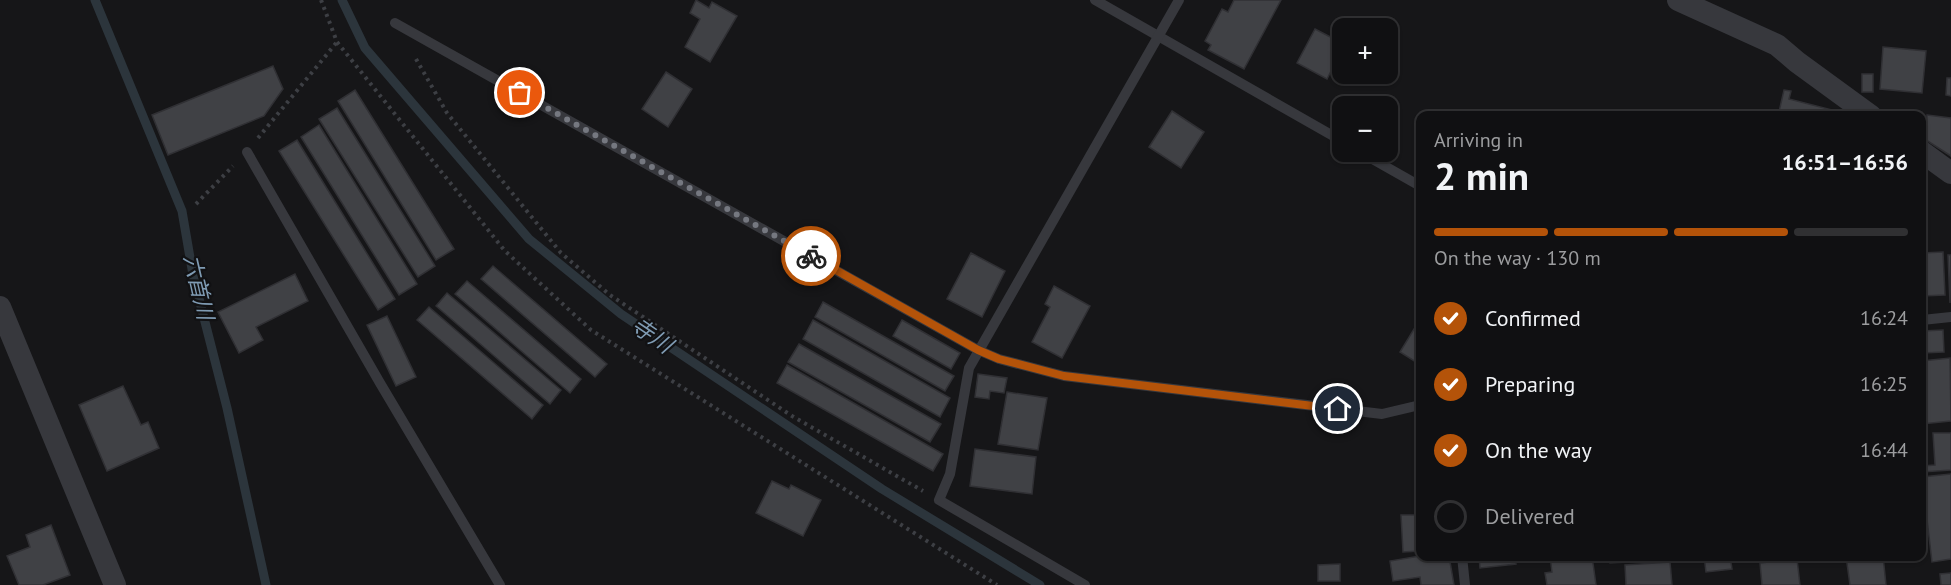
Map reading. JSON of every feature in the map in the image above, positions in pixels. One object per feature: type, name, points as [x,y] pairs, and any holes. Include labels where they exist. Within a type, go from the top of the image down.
[{"type":"street","points":[[1678,0],[1777,45],[1864,111]]},
{"type":"street","points":[[1926,155],[1951,173]]},
{"type":"street","points":[[0,307],[115,585]]},
{"type":"lane","points":[[1095,0],[1332,135]]},
{"type":"lane","points":[[1085,585],[939,500],[950,474],[969,368],[1179,0]]},
{"type":"lane","points":[[395,22],[978,350],[999,359],[1064,376],[1382,414],[1416,406]]},
{"type":"lane","points":[[247,152],[500,585]]},
{"type":"lane","points":[[1378,162],[1416,184]]},
{"type":"lane","points":[[1926,320],[1951,317]]},
{"type":"lane","points":[[1462,561],[1464,585]]},
{"type":"path","points":[[321,0],[338,42],[505,251],[591,330],[997,585]]},
{"type":"path","points":[[395,22],[447,113],[561,253],[610,296],[792,416],[939,500]]},
{"type":"path","points":[[196,204],[247,152],[338,42]]},
{"type":"building","points":[[696,0],[709,8],[712,2],[737,16],[710,62],[685,47],[700,19],[690,13]]},
{"type":"building","points":[[1234,0],[1281,0],[1244,69],[1208,50],[1211,45],[1205,41],[1222,9],[1228,12]]},
{"type":"building","points":[[1315,29],[1332,38],[1332,69],[1327,79],[1297,63]]},
{"type":"building","points":[[1883,47],[1926,51],[1922,93],[1880,89]]},
{"type":"building","points":[[273,66],[283,89],[264,116],[168,155],[152,115]]},
{"type":"building","points":[[666,72],[692,89],[668,127],[642,109]]},
{"type":"building","points":[[1862,74],[1873,74],[1873,92],[1862,92]]},
{"type":"building","points":[[1947,78],[1951,78],[1951,96],[1946,95]]},
{"type":"building","points":[[355,90],[454,249],[436,260],[338,101]]},
{"type":"building","points":[[1784,90],[1791,91],[1789,99],[1836,111],[1779,111]]},
{"type":"building","points":[[337,108],[435,266],[418,277],[319,119]]},
{"type":"building","points":[[1172,111],[1204,132],[1181,168],[1149,147]]},
{"type":"building","points":[[1927,115],[1951,118],[1951,156],[1926,140]]},
{"type":"building","points":[[319,125],[417,284],[399,295],[301,137]]},
{"type":"building","points":[[297,140],[395,299],[378,310],[279,151]]},
{"type":"building","points":[[1943,252],[1945,295],[1926,296],[1926,253]]},
{"type":"building","points":[[971,253],[1005,271],[982,317],[947,299]]},
{"type":"building","points":[[1948,255],[1951,255],[1950,303]]},
{"type":"building","points":[[493,266],[607,364],[595,377],[481,279]]},
{"type":"building","points":[[295,274],[308,301],[256,327],[263,340],[239,353],[218,312]]},
{"type":"building","points":[[467,281],[581,379],[570,393],[455,294]]},
{"type":"building","points":[[1054,286],[1090,306],[1062,358],[1032,342],[1050,307],[1045,304]]},
{"type":"building","points":[[447,293],[561,390],[550,404],[436,306]]},
{"type":"building","points":[[823,302],[954,376],[945,391],[815,317]]},
{"type":"building","points":[[429,307],[543,405],[532,419],[417,320]]},
{"type":"building","points":[[387,316],[416,377],[396,386],[367,325]]},
{"type":"building","points":[[813,320],[950,398],[940,417],[803,339]]},
{"type":"building","points":[[902,320],[960,353],[951,369],[893,336]]},
{"type":"building","points":[[1414,329],[1416,330],[1416,362],[1400,352]]},
{"type":"building","points":[[1943,330],[1944,352],[1926,353],[1926,331]]},
{"type":"building","points":[[799,344],[941,424],[930,442],[788,362]]},
{"type":"building","points":[[1950,358],[1951,421],[1926,424],[1926,361]]},
{"type":"building","points":[[787,365],[943,454],[933,471],[777,383]]},
{"type":"building","points":[[978,374],[1007,378],[1004,393],[990,391],[989,399],[975,397]]},
{"type":"building","points":[[123,386],[141,425],[148,422],[159,448],[107,471],[79,405]]},
{"type":"building","points":[[1007,392],[1047,398],[1038,450],[998,444]]},
{"type":"building","points":[[1933,433],[1951,433],[1951,470],[1926,472],[1926,466],[1935,465]]},
{"type":"building","points":[[975,449],[1036,457],[1032,494],[970,486]]},
{"type":"building","points":[[1951,474],[1951,559],[1932,562],[1926,511],[1926,477]]},
{"type":"building","points":[[772,481],[789,489],[791,485],[821,500],[803,536],[756,513]]},
{"type":"building","points":[[1401,515],[1416,515],[1416,551],[1403,552]]},
{"type":"building","points":[[51,525],[70,575],[43,585],[19,585],[7,556],[30,547],[26,535]]},
{"type":"building","points":[[1416,557],[1416,561],[1450,561],[1454,585],[1421,585],[1420,577],[1393,581],[1390,561]]},
{"type":"building","points":[[1479,561],[1516,561],[1516,564],[1480,568]]},
{"type":"building","points":[[1551,561],[1593,561],[1596,585],[1547,585],[1545,573],[1552,572]]},
{"type":"building","points":[[1610,561],[1626,562],[1610,563]]},
{"type":"building","points":[[1705,561],[1731,561],[1732,569],[1706,572]]},
{"type":"building","points":[[1797,561],[1800,585],[1762,585],[1760,563]]},
{"type":"building","points":[[1847,561],[1884,561],[1886,585],[1850,585]]},
{"type":"building","points":[[1670,562],[1672,585],[1626,585],[1625,565]]},
{"type":"building","points":[[1340,564],[1340,581],[1318,581],[1318,565]]},
{"type":"building","points":[[1951,573],[1951,585],[1941,585],[1940,574]]},
{"type":"waterway","name":"六首川","points":[[95,0],[182,211],[193,275],[227,408],[266,585]]},
{"type":"waterway","name":"寺川","points":[[342,0],[365,48],[529,239],[621,314],[882,489],[1040,585]]},
{"type":"way so far","points":[[520,93],[811,256]]},
{"type":"route","points":[[811,256],[978,350],[999,359],[1064,376],[1338,409]]}]
